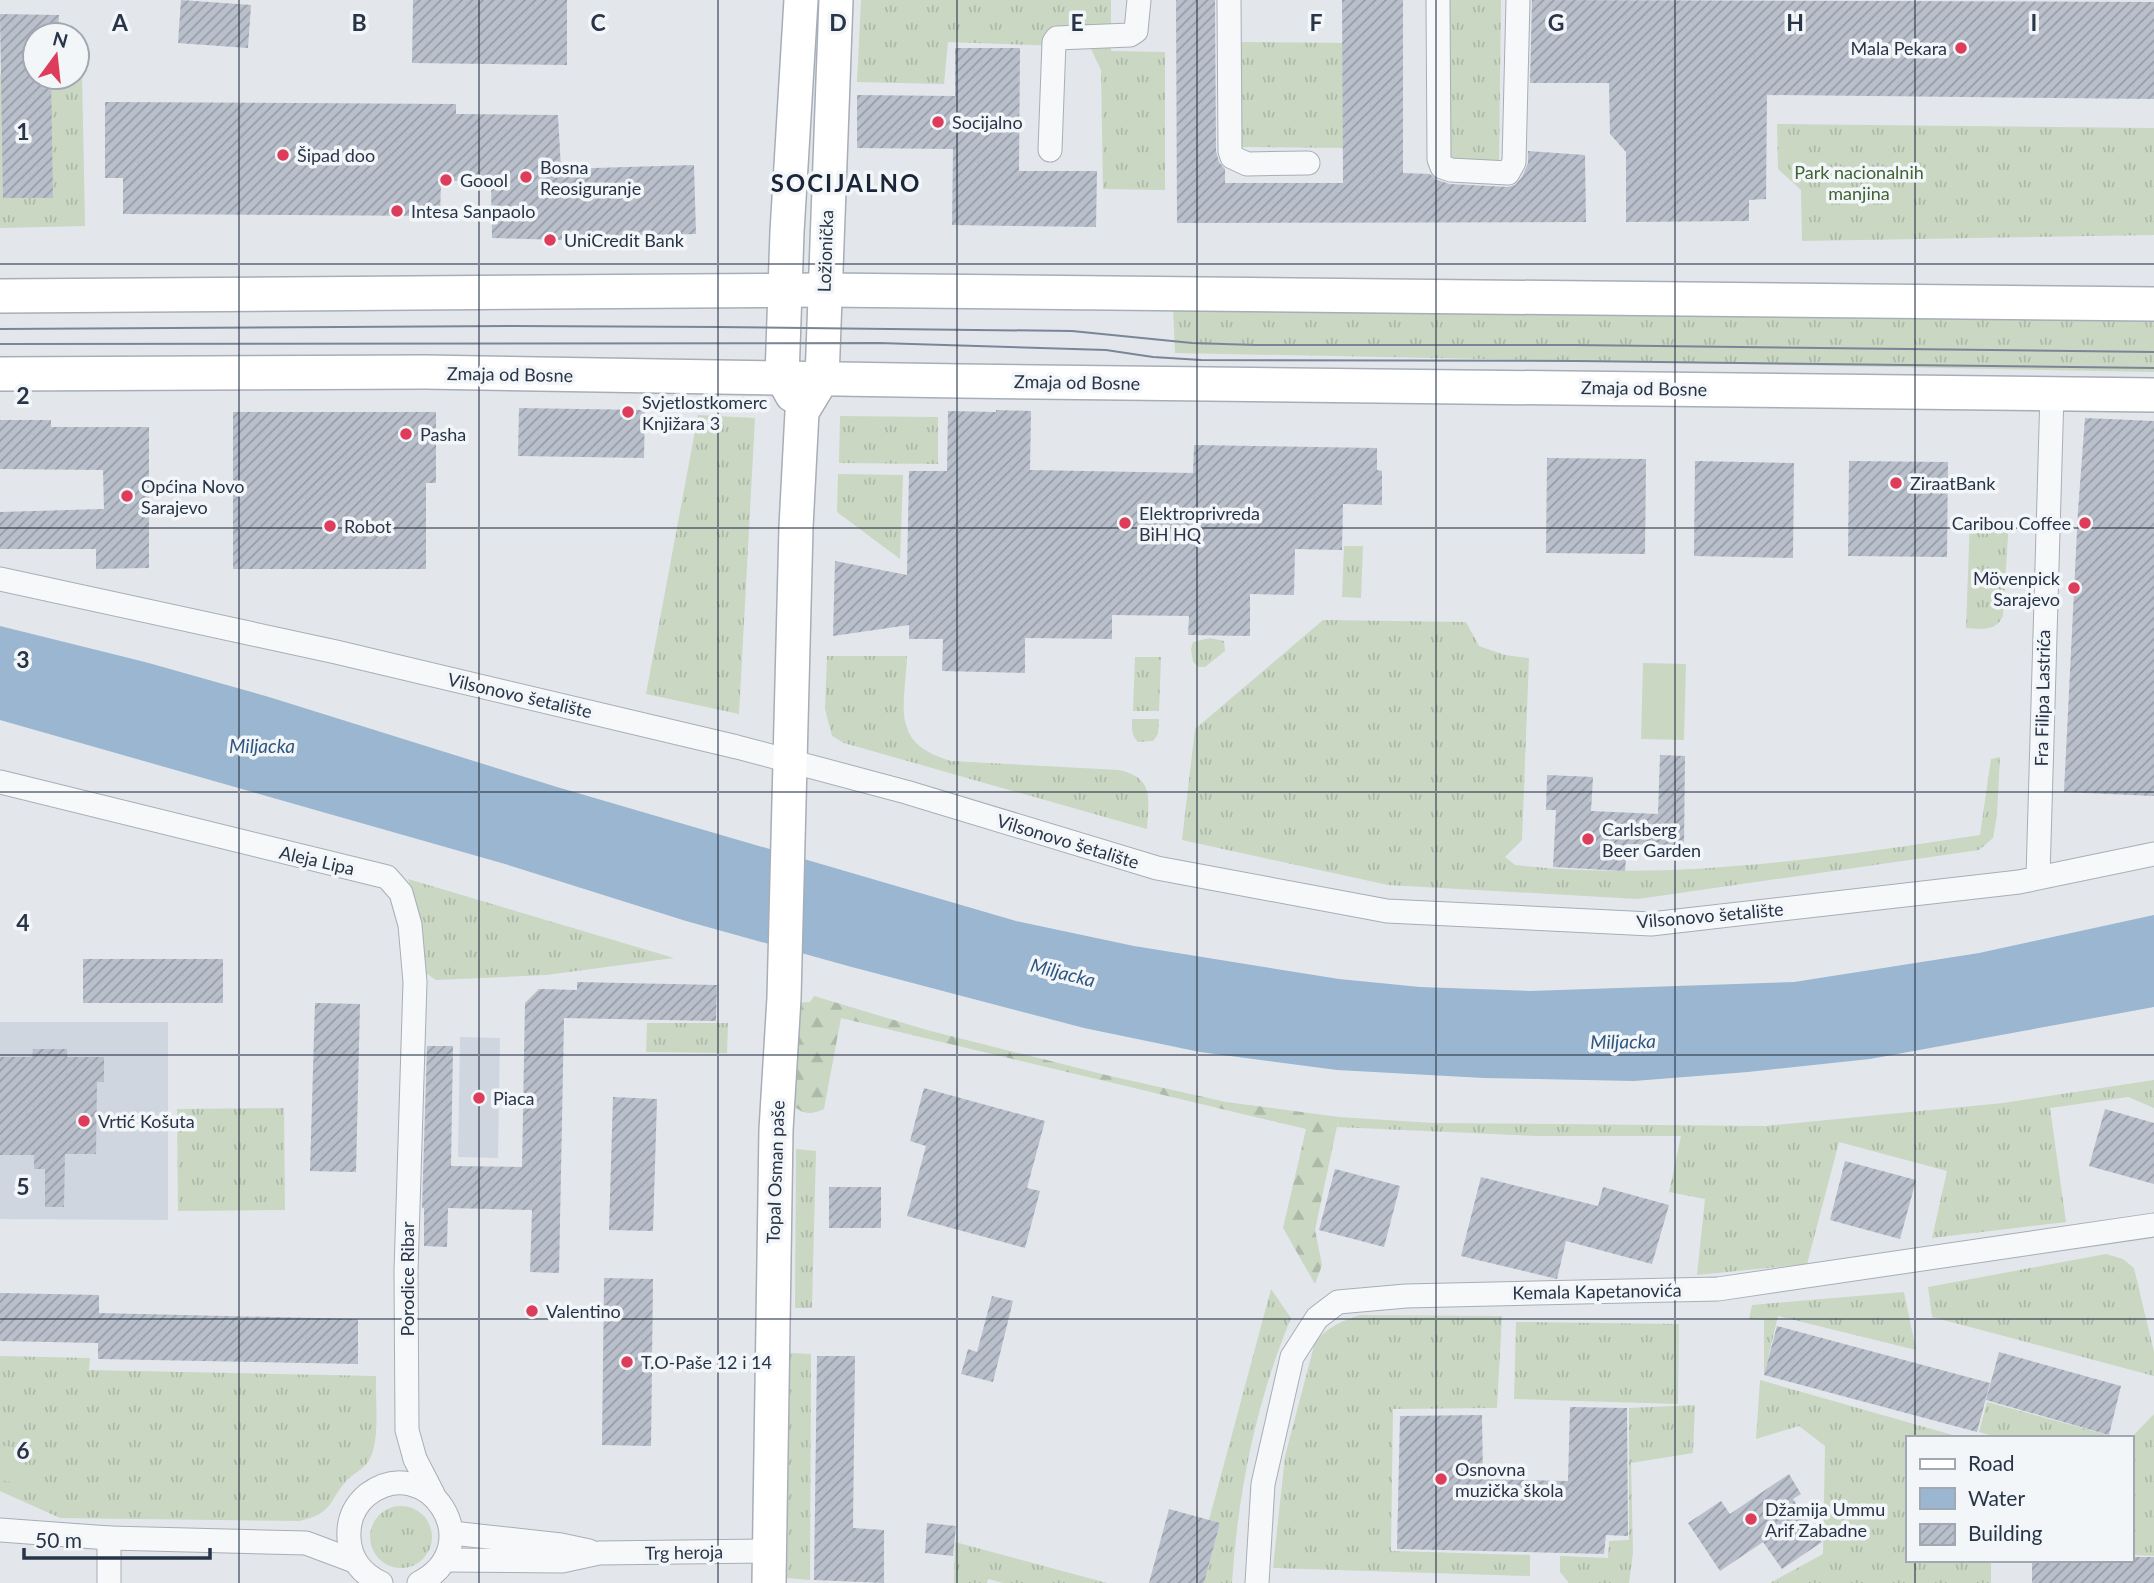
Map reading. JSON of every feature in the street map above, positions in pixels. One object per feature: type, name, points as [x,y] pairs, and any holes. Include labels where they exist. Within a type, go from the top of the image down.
[{"type":"main road","points":[[801,0],[782,377],[802,412]]},
{"type":"main road","name":"Ložionička","points":[[791,762],[791,677],[802,412],[822,379],[836,0]]},
{"type":"main road","points":[[0,296],[824,290],[2154,304]]},
{"type":"main road","name":"Zmaja od Bosne","points":[[0,374],[425,372],[2154,395]]},
{"type":"main road","name":"Topal Osman paše","points":[[769,1567],[775,1157],[784,998],[791,762]]},
{"type":"street","points":[[1050,150],[1054,42],[1057,38],[1130,35],[1136,31],[1139,0]]},
{"type":"street","points":[[1228,0],[1232,157],[1247,164],[1308,163]]},
{"type":"street","points":[[1438,0],[1439,159],[1442,167],[1451,170],[1508,173],[1514,162],[1518,0]]},
{"type":"street","name":"Fra Filipa Lastrića","points":[[2039,877],[2052,393]]},
{"type":"street","name":"Vilsonovo šetalište","points":[[0,579],[473,684],[791,762],[906,792],[1157,867],[1387,911],[1651,924],[1957,889],[2039,877],[2154,854]]},
{"type":"street","name":"Aleja Lipa","points":[[0,782],[387,877],[401,893],[410,925],[415,982],[409,1125]]},
{"type":"street","name":"Porodice Ribar","points":[[386,1486],[401,1458],[407,1434],[409,1125]]},
{"type":"street","name":"Kemala Kapetanovića","points":[[1258,1583],[1263,1484],[1292,1357],[1317,1318],[1338,1302],[1419,1295],[1718,1289],[2154,1225]]},
{"type":"street","name":"Porodice Ribar","points":[[407,1434],[415,1459],[433,1494],[444,1508],[452,1533]]},
{"type":"street","points":[[381,1583],[365,1574],[354,1561],[349,1547],[348,1530],[355,1509],[363,1498],[374,1490],[401,1483],[414,1485],[433,1494]]},
{"type":"street","points":[[0,1530],[109,1538],[306,1543],[348,1530]]},
{"type":"street","points":[[419,1583],[438,1570],[445,1560],[452,1533]]},
{"type":"street","name":"Trg heroja","points":[[452,1533],[561,1545],[599,1553],[769,1567]]},
{"type":"street","points":[[109,1538],[109,1583]]},
{"type":"street","points":[[306,1543],[354,1561]]},
{"type":"street","name":"Trg heroja","points":[[445,1560],[562,1561],[599,1553]]},
{"type":"shaded area","name":"Vrtić Košuta","points":[[0,1022],[168,1022],[168,1220],[0,1219]]},
{"type":"shaded area","name":"Piaca","points":[[460,1037],[500,1038],[498,1158],[458,1157]]},
{"type":"green space","points":[[861,0],[1111,0],[1111,51],[1165,52],[1165,190],[1103,189],[1101,70],[1090,47],[948,42],[944,84],[857,82]]},
{"type":"green space","points":[[1450,0],[1501,0],[1499,166],[1451,165]]},
{"type":"green space","points":[[1240,42],[1355,43],[1356,148],[1240,147]]},
{"type":"green space","points":[[21,73],[21,91],[82,91],[85,226],[0,228],[0,74]]},
{"type":"green space","name":"Park nacionalnih manjina","points":[[1777,124],[2154,128],[2154,235],[1802,241],[1801,190],[1778,169]]},
{"type":"green space","points":[[1173,307],[2154,315],[2154,372],[1175,353]]},
{"type":"green space","points":[[698,415],[755,418],[739,714],[646,694]]},
{"type":"green space","points":[[840,416],[938,417],[938,464],[839,463]]},
{"type":"green space","points":[[838,474],[903,475],[900,559],[837,512]]},
{"type":"green space","points":[[1970,518],[2009,520],[2003,616],[1996,625],[1988,628],[1966,628]]},
{"type":"green space","points":[[1344,546],[1363,546],[1361,598],[1342,597]]},
{"type":"green space","points":[[1323,620],[1466,622],[1479,646],[1505,655],[1529,658],[1522,840],[1505,857],[1515,865],[1573,870],[1690,869],[1807,859],[1980,835],[1991,759],[2000,757],[1993,838],[1979,850],[1638,899],[1388,885],[1182,840],[1195,729]]},
{"type":"green space","points":[[1210,638],[1224,641],[1225,651],[1205,667],[1199,667],[1193,662],[1193,642]]},
{"type":"green space","points":[[827,656],[907,656],[904,707],[909,734],[931,753],[951,761],[1119,770],[1138,778],[1147,791],[1147,829],[844,743],[832,736],[825,709]]},
{"type":"green space","points":[[1135,657],[1161,657],[1159,711],[1133,711]]},
{"type":"green space","points":[[1643,663],[1686,664],[1684,740],[1641,739]]},
{"type":"green space","points":[[1132,719],[1159,719],[1158,734],[1153,741],[1138,742],[1133,734]]},
{"type":"green space","points":[[408,879],[674,958],[546,975],[436,980],[424,972],[417,905]]},
{"type":"green space","points":[[814,996],[927,1030],[1106,1075],[1226,1102],[1339,1117],[1315,1230],[1322,1265],[1315,1284],[1283,1228],[1306,1129],[841,1018],[824,1109],[803,1112],[791,1103],[791,1003],[810,1002]]},
{"type":"green space","points":[[647,1023],[728,1023],[727,1053],[646,1052]]},
{"type":"green space","points":[[2154,1080],[2154,1108],[2128,1097],[2050,1108],[2066,1222],[1932,1238],[1947,1171],[1839,1142],[1807,1264],[1697,1275],[1705,1199],[1669,1192],[1681,1136],[1535,1136],[1337,1127],[1339,1117],[1433,1123],[1765,1126],[2003,1103]]},
{"type":"green space","points":[[284,1108],[285,1210],[178,1211],[177,1109]]},
{"type":"green space","points":[[796,1149],[816,1151],[812,1308],[795,1308]]},
{"type":"green space","points":[[2106,1254],[2123,1259],[2134,1268],[2154,1352],[2154,1376],[1932,1317],[1928,1287]]},
{"type":"green space","points":[[1271,1289],[1291,1318],[1268,1382],[1251,1448],[1239,1515],[1232,1583],[1204,1583],[1220,1523],[1209,1520]]},
{"type":"green space","points":[[1904,1292],[1916,1350],[1778,1316],[1764,1375],[1764,1320],[1749,1319],[1752,1305]]},
{"type":"green space","points":[[1360,1315],[1502,1316],[1497,1408],[1393,1409],[1391,1551],[1530,1555],[1530,1576],[1273,1568],[1285,1456],[1315,1342],[1335,1325]]},
{"type":"green space","points":[[1516,1322],[1679,1324],[1678,1404],[1514,1399]]},
{"type":"green space","points":[[790,1353],[811,1354],[810,1580],[787,1578]]},
{"type":"green space","points":[[0,1356],[90,1358],[89,1370],[376,1376],[375,1444],[368,1462],[347,1480],[329,1506],[310,1518],[299,1521],[60,1518],[0,1491]]},
{"type":"green space","points":[[1760,1380],[1956,1436],[1906,1436],[1906,1562],[1991,1562],[1991,1583],[1770,1583],[1823,1554],[1825,1446],[1799,1426],[1756,1439]]},
{"type":"green space","points":[[1987,1402],[2108,1435],[1993,1436],[1979,1432]]},
{"type":"green space","points":[[1695,1405],[1693,1453],[1631,1463],[1633,1553],[1629,1583],[1569,1583],[1560,1572],[1560,1556],[1608,1558],[1609,1541],[1629,1540],[1629,1408]]},
{"type":"green space","points":[[2154,1414],[2154,1556],[2133,1555],[2133,1436]]},
{"type":"green space","points":[[0,1445],[25,1449],[16,1483],[0,1480]]},
{"type":"green space","points":[[401,1506],[413,1508],[423,1515],[430,1525],[430,1549],[423,1559],[413,1566],[401,1568],[389,1566],[379,1559],[372,1549],[370,1537],[372,1525],[379,1515],[389,1508]]},
{"type":"green space","points":[[955,1542],[1107,1583],[1003,1583],[988,1579],[987,1583],[954,1583]]},
{"type":"water","name":"Miljacka","points":[[0,626],[145,662],[269,697],[557,787],[1016,921],[1134,946],[1339,979],[1420,987],[1530,991],[1794,982],[1979,953],[2154,915],[2154,1007],[1870,1059],[1634,1081],[1484,1078],[1337,1070],[1200,1052],[1084,1028],[848,966],[686,921],[505,864],[0,720]]},
{"type":"building","points":[[181,0],[251,5],[248,48],[178,43]]},
{"type":"building","points":[[413,0],[567,0],[567,65],[412,63]]},
{"type":"building","points":[[1176,0],[1215,0],[1216,151],[1219,162],[1225,169],[1225,183],[1343,183],[1342,0],[1403,0],[1403,173],[1430,174],[1437,180],[1450,184],[1508,187],[1515,185],[1522,177],[1528,163],[1528,151],[1585,155],[1586,222],[1177,223]]},
{"type":"building","points":[[1532,0],[2154,2],[2154,99],[1767,95],[1766,199],[1749,200],[1749,221],[1626,222],[1626,152],[1610,134],[1609,83],[1530,83]]},
{"type":"building","points":[[0,14],[59,15],[59,21],[21,21],[21,91],[51,91],[53,198],[3,198]]},
{"type":"building","name":"Socijalno","points":[[955,48],[1020,48],[1019,171],[1097,171],[1096,227],[952,225],[953,149],[857,148],[857,95],[955,96]]},
{"type":"building","points":[[105,102],[456,104],[456,114],[558,115],[561,169],[694,165],[696,234],[565,237],[565,240],[492,238],[491,181],[441,181],[440,216],[123,214],[123,178],[105,178]]},
{"type":"building","points":[[519,408],[645,410],[644,458],[518,456]]},
{"type":"building","name":"Elektroprivreda BiH HQ","points":[[948,411],[1031,411],[1030,470],[1193,473],[1194,445],[1377,448],[1377,470],[1382,471],[1382,505],[1343,504],[1342,550],[1295,549],[1294,595],[1250,594],[1250,636],[1188,635],[1189,616],[1112,615],[1112,639],[1025,638],[1025,673],[942,671],[943,639],[909,639],[909,625],[833,636],[835,561],[907,575],[909,471],[947,471]]},
{"type":"building","name":"Robot","points":[[233,412],[436,412],[436,483],[426,483],[426,569],[233,569]]},
{"type":"building","points":[[2085,418],[2154,421],[2154,796],[2064,792]]},
{"type":"building","name":"Općina Novo Sarajevo","points":[[0,420],[51,420],[51,427],[149,427],[149,568],[96,569],[96,549],[0,549],[0,512],[104,509],[103,470],[0,469]]},
{"type":"building","points":[[1547,458],[1646,459],[1645,554],[1546,553]]},
{"type":"building","points":[[1695,461],[1794,463],[1793,558],[1694,556]]},
{"type":"building","points":[[1849,461],[1948,462],[1947,557],[1848,556]]},
{"type":"building","points":[[1660,755],[1685,756],[1684,846],[1627,844],[1625,871],[1553,867],[1556,810],[1546,810],[1547,775],[1593,777],[1591,811],[1658,814]]},
{"type":"building","points":[[83,959],[223,959],[223,1003],[83,1003]]},
{"type":"building","points":[[577,982],[717,985],[716,1021],[564,1018],[559,1273],[530,1272],[532,1210],[448,1208],[447,1247],[424,1246],[422,1208],[427,1046],[453,1046],[451,1166],[522,1167],[525,1003],[539,989],[577,990]]},
{"type":"building","points":[[315,1003],[360,1004],[356,1172],[310,1171]]},
{"type":"building","points":[[33,1049],[67,1049],[67,1057],[104,1057],[104,1082],[97,1082],[96,1154],[65,1154],[64,1207],[45,1207],[45,1169],[34,1169],[34,1155],[0,1155],[0,1057],[32,1057]]},
{"type":"building","points":[[924,1088],[1045,1121],[1027,1188],[1040,1191],[1025,1248],[907,1216],[926,1146],[910,1141]]},
{"type":"building","points":[[613,1097],[657,1099],[653,1231],[609,1230]]},
{"type":"building","points":[[2105,1109],[2154,1123],[2154,1184],[2089,1166]]},
{"type":"building","points":[[1845,1161],[1916,1180],[1900,1239],[1830,1220]]},
{"type":"building","points":[[1335,1169],[1400,1186],[1384,1247],[1319,1230]]},
{"type":"building","points":[[1481,1177],[1598,1206],[1603,1187],[1669,1205],[1652,1264],[1566,1241],[1557,1279],[1461,1256]]},
{"type":"building","points":[[829,1187],[881,1187],[881,1228],[829,1228]]},
{"type":"building","name":"T.O-Paše 12 i 14","points":[[604,1278],[653,1279],[651,1446],[602,1445]]},
{"type":"building","points":[[0,1293],[99,1295],[99,1313],[358,1319],[358,1364],[98,1359],[98,1343],[0,1341]]},
{"type":"building","points":[[992,1296],[1013,1301],[993,1382],[961,1374],[968,1349],[977,1352]]},
{"type":"building","points":[[1777,1326],[1990,1383],[1977,1432],[1764,1375]]},
{"type":"building","points":[[1999,1352],[2121,1386],[2109,1435],[1986,1400]]},
{"type":"building","points":[[817,1356],[855,1356],[853,1528],[884,1530],[884,1583],[814,1580]]},
{"type":"building","name":"Osnovna muzička škola","points":[[1570,1407],[1627,1408],[1628,1536],[1606,1535],[1604,1554],[1397,1549],[1400,1416],[1482,1415],[1483,1479],[1568,1481]]},
{"type":"building","name":"Džamija Ummu Arif Zabadne","points":[[1789,1474],[1801,1494],[1793,1499],[1822,1542],[1782,1569],[1763,1542],[1720,1571],[1688,1523],[1721,1501],[1730,1514]]},
{"type":"building","points":[[1169,1509],[1220,1523],[1204,1583],[1149,1583]]},
{"type":"building","points":[[927,1523],[956,1526],[953,1556],[925,1553]]},
{"type":"building","points":[[2133,1557],[2154,1557],[2154,1583],[2032,1583],[2032,1562],[2133,1562]]},
{"type":"tram line","points":[[0,329],[719,327],[1072,331],[1192,343],[1255,345],[1575,345],[2154,352]]},
{"type":"tram line","points":[[0,344],[879,343],[1106,350],[1201,360],[1577,361],[2154,368]]},
{"type":"place","name":"Mala Pekara","points":[[1961,48]]},
{"type":"place","name":"Socijalno","points":[[938,122]]},
{"type":"place","name":"Šipad doo","points":[[283,155]]},
{"type":"place","name":"Bosna Reosiguranje","points":[[526,177]]},
{"type":"place","name":"Goool","points":[[446,180]]},
{"type":"place","name":"Intesa Sanpaolo","points":[[397,211]]},
{"type":"place","name":"UniCredit Bank","points":[[550,240]]},
{"type":"place","name":"Svjetlostkomerc Knjižara 3","points":[[628,412]]},
{"type":"place","name":"Pasha","points":[[406,434]]},
{"type":"place","name":"ZiraatBank","points":[[1896,483]]},
{"type":"place","name":"Općina Novo Sarajevo","points":[[127,496]]},
{"type":"place","name":"Elektroprivreda BiH HQ","points":[[1125,523]]},
{"type":"place","name":"Caribou Coffee","points":[[2085,523]]},
{"type":"place","name":"Robot","points":[[330,526]]},
{"type":"place","name":"Mövenpick Sarajevo","points":[[2074,588]]},
{"type":"place","name":"Carlsberg Beer Garden","points":[[1588,839]]},
{"type":"place","name":"Piaca","points":[[479,1098]]},
{"type":"place","name":"Vrtić Košuta","points":[[84,1121]]},
{"type":"place","name":"Valentino","points":[[532,1311]]},
{"type":"place","name":"T.O-Paše 12 i 14","points":[[627,1362]]},
{"type":"place","name":"Osnovna muzička škola","points":[[1441,1479]]},
{"type":"place","name":"Džamija Ummu Arif Zabadne","points":[[1751,1519]]},
{"type":"district","name":"SOCIJALNO","points":[[846,182]]}]
